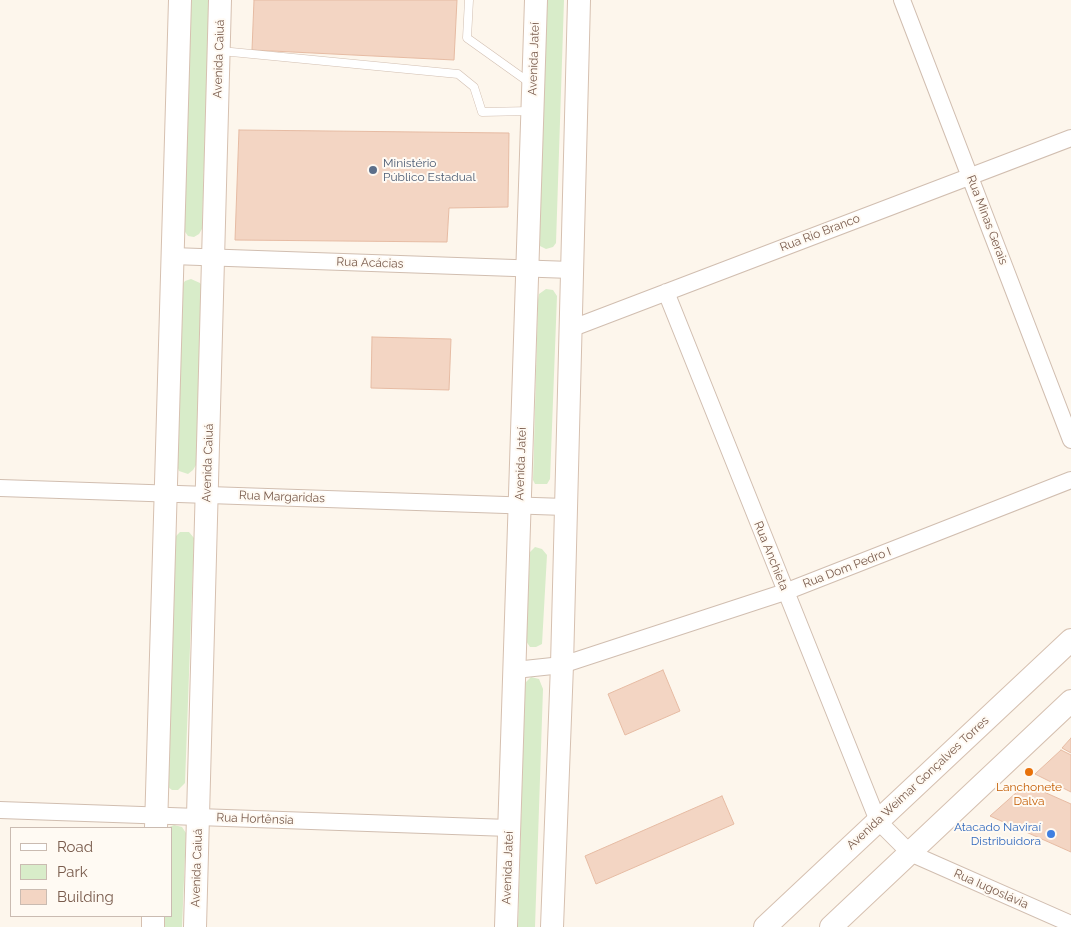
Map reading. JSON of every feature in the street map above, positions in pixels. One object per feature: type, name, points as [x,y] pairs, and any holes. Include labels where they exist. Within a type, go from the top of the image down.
[{"type":"main road","points":[[156,822],[180,0]]},
{"type":"main road","name":"Avenida Caiuá","points":[[195,927],[220,0]]},
{"type":"main road","name":"Avenida Jateí","points":[[506,927],[536,0]]},
{"type":"main road","points":[[552,927],[562,665],[579,0]]},
{"type":"main road","name":"Avenida Weimar Gonçalves Torres","points":[[765,927],[1071,640]]},
{"type":"main road","points":[[831,927],[1071,701]]},
{"type":"street","name":"Rua Minas Gerais","points":[[902,0],[1071,440]]},
{"type":"street","name":"Rua Rio Branco","points":[[570,329],[1071,138]]},
{"type":"street","name":"Rua Acácias","points":[[172,256],[571,270]]},
{"type":"street","name":"Rua Anchieta","points":[[666,292],[878,821]]},
{"type":"street","name":"Rua Dom Pedro I","points":[[515,670],[562,665],[786,592],[1071,480]]},
{"type":"street","name":"Rua Margaridas","points":[[0,488],[565,507]]},
{"type":"street","name":"Rua Hortênsia","points":[[0,810],[156,822],[198,817],[509,828]]},
{"type":"street","points":[[878,821],[910,853]]},
{"type":"street","name":"Rua Iugoslávia","points":[[910,853],[1071,924]]},
{"type":"lane","points":[[469,0],[467,38],[533,85]]},
{"type":"lane","points":[[219,51],[458,74],[474,87],[482,112],[532,111]]},
{"type":"green space","points":[[188,0],[209,0],[202,229],[194,237],[188,236],[183,229]]},
{"type":"green space","points":[[545,0],[564,0],[556,243],[553,247],[546,249],[540,246],[538,242]]},
{"type":"green space","points":[[191,279],[200,283],[203,288],[196,465],[188,474],[179,471],[177,466],[182,285],[185,281]]},
{"type":"green space","points":[[546,289],[553,290],[557,296],[550,479],[547,484],[535,484],[533,480],[538,300],[539,294]]},
{"type":"green space","points":[[180,532],[189,532],[194,538],[185,783],[178,790],[172,790],[168,787],[175,537]]},
{"type":"green space","points":[[535,547],[542,549],[547,555],[542,644],[530,647],[526,641],[530,552]]},
{"type":"green space","points":[[531,677],[539,679],[543,689],[535,927],[518,927],[525,683]]},
{"type":"green space","points":[[174,825],[182,827],[186,833],[182,927],[162,927],[162,917],[172,917],[172,827],[169,827]]},
{"type":"building","points":[[254,0],[457,0],[454,60],[252,50]]},
{"type":"building","name":"Ministério Público Estadual","points":[[239,130],[509,133],[508,207],[449,208],[447,242],[235,240]]},
{"type":"building","points":[[372,337],[451,339],[449,390],[371,388]]},
{"type":"building","points":[[663,670],[680,711],[625,735],[608,694]]},
{"type":"building","points":[[1071,738],[1071,753],[1062,748]]},
{"type":"building","points":[[1061,750],[1071,755],[1071,792],[1035,774]]},
{"type":"building","name":"Atacado Naviraí Distribuidora","points":[[1026,784],[1071,804],[1071,852],[990,816]]},
{"type":"building","points":[[722,796],[734,824],[596,884],[585,856]]},
{"type":"place","name":"Ministério Público Estadual","points":[[373,170]]},
{"type":"place","name":"Lanchonete Dalva","points":[[1029,772]]},
{"type":"place","name":"Atacado Naviraí Distribuidora","points":[[1051,834]]}]
